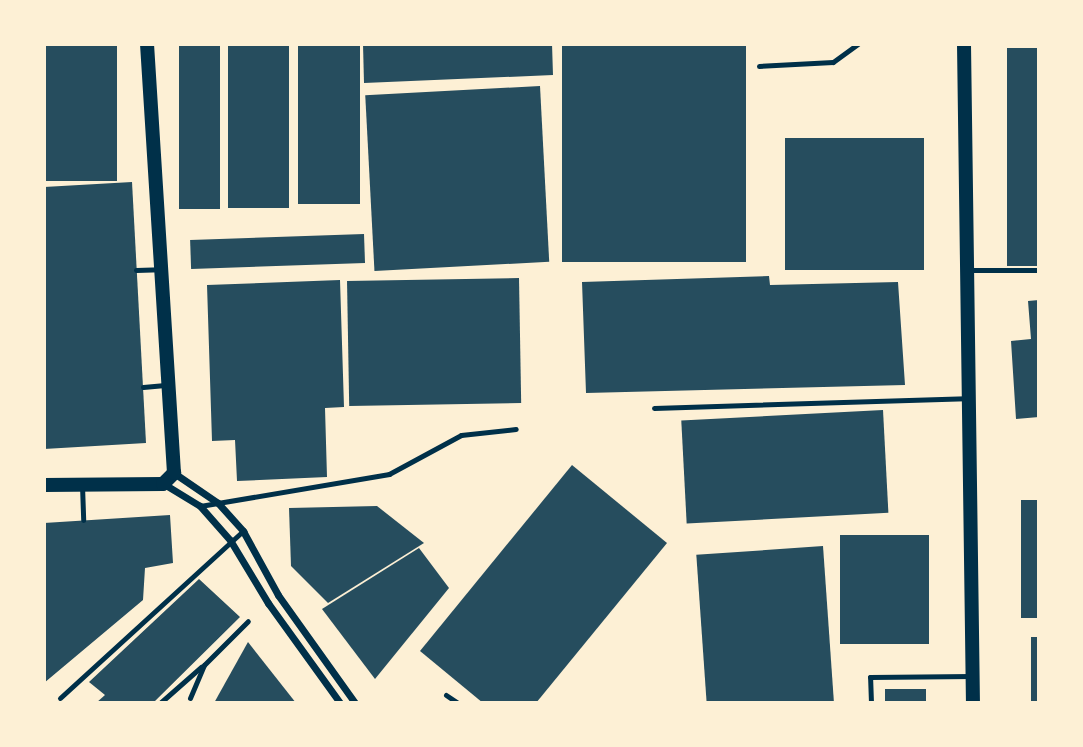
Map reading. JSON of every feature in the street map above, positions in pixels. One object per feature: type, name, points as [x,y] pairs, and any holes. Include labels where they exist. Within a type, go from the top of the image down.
[{"type":"main road","points":[[44,485],[163,484],[174,472],[147,44]]},
{"type":"main road","points":[[964,44],[973,703]]},
{"type":"street","points":[[174,472],[218,503],[243,531],[278,595],[355,703]]},
{"type":"street","points":[[163,484],[201,506],[230,540],[268,603],[340,703]]},
{"type":"lane","points":[[759,66],[833,62],[858,44]]},
{"type":"lane","points":[[136,270],[160,269]]},
{"type":"lane","points":[[967,270],[1039,270]]},
{"type":"lane","points":[[143,387],[168,385]]},
{"type":"lane","points":[[654,408],[969,398]]},
{"type":"lane","points":[[201,506],[389,474],[461,435],[516,429]]},
{"type":"lane","points":[[82,483],[83,520]]},
{"type":"lane","points":[[60,698],[230,540],[243,531]]},
{"type":"lane","points":[[160,703],[204,665],[248,621]]},
{"type":"lane","points":[[190,698],[204,665]]},
{"type":"lane","points":[[871,703],[870,677],[972,676]]},
{"type":"lane","points":[[446,695],[458,703]]},
{"type":"building","points":[[44,44],[117,44],[117,181],[44,181]]},
{"type":"building","points":[[179,44],[220,44],[220,209],[179,209]]},
{"type":"building","points":[[228,44],[289,44],[289,208],[228,208]]},
{"type":"building","points":[[298,44],[360,44],[360,204],[298,204]]},
{"type":"building","points":[[363,44],[552,44],[553,75],[364,83]]},
{"type":"building","points":[[562,44],[746,44],[746,262],[562,262]]},
{"type":"building","points":[[1007,48],[1039,48],[1039,266],[1007,266]]},
{"type":"building","points":[[540,86],[549,262],[374,271],[365,95]]},
{"type":"building","points":[[785,138],[924,138],[924,270],[785,270]]},
{"type":"building","points":[[132,182],[146,443],[44,449],[44,187]]},
{"type":"building","points":[[364,234],[365,263],[191,269],[190,240]]},
{"type":"building","points":[[769,276],[770,285],[898,282],[905,385],[586,393],[582,282]]},
{"type":"building","points":[[519,278],[521,403],[349,406],[347,281]]},
{"type":"building","points":[[340,280],[344,407],[325,408],[327,477],[237,481],[235,440],[212,441],[207,285]]},
{"type":"building","points":[[1039,300],[1039,417],[1016,419],[1011,341],[1031,339],[1028,301]]},
{"type":"building","points":[[883,410],[888,513],[687,523],[681,421]]},
{"type":"building","points":[[572,465],[667,543],[536,703],[483,703],[420,651]]},
{"type":"building","points":[[1021,500],[1039,500],[1039,618],[1021,618]]},
{"type":"building","points":[[377,506],[424,543],[328,603],[291,566],[289,508]]},
{"type":"building","points":[[170,515],[173,563],[145,568],[143,600],[44,683],[44,523]]},
{"type":"building","points":[[840,535],[929,535],[929,644],[840,644]]},
{"type":"building","points":[[823,546],[834,703],[707,703],[696,555]]},
{"type":"building","points":[[419,548],[449,588],[375,679],[322,609]]},
{"type":"building","points":[[199,579],[240,617],[153,703],[96,703],[105,695],[89,682]]},
{"type":"building","points":[[1031,637],[1039,637],[1039,703],[1031,703]]},
{"type":"building","points":[[248,642],[296,703],[214,703]]},
{"type":"building","points":[[885,689],[926,689],[926,703],[885,703]]}]
